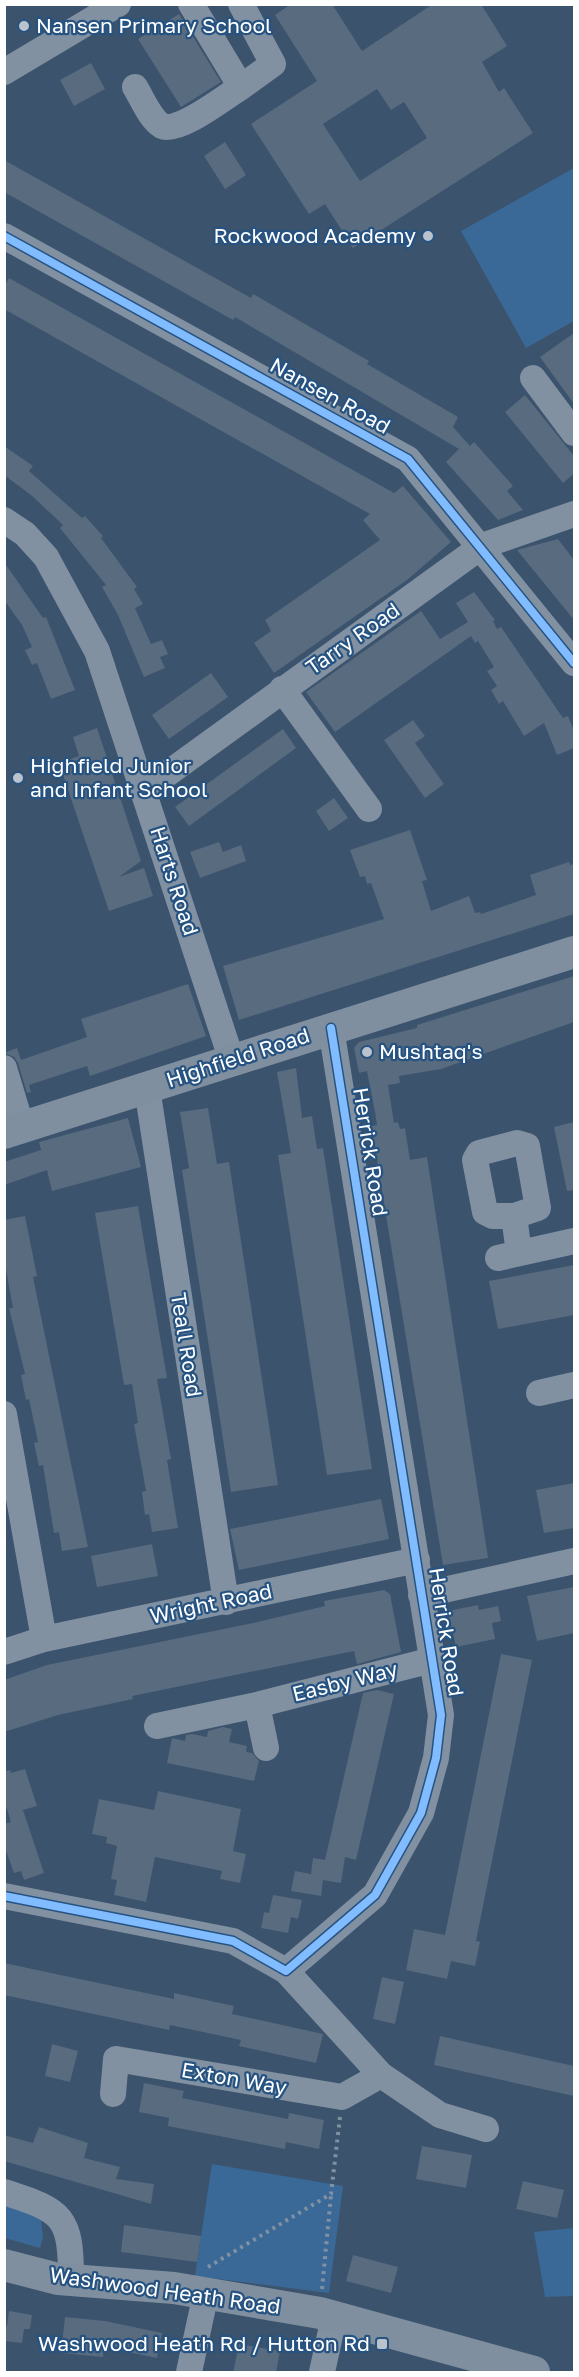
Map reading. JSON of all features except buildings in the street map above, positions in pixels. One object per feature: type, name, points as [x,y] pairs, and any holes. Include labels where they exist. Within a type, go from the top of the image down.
[{"type":"main road","name":"Highfield Road","points":[[13,1131],[574,952]]},
{"type":"main road","name":"Washwood Heath Road","points":[[4,2265],[71,2280],[174,2288],[327,2315],[494,2367],[534,2373]]},
{"type":"street","points":[[4,72],[118,4]]},
{"type":"street","points":[[191,4],[241,87]]},
{"type":"street","points":[[135,87],[154,118],[160,125],[168,128],[178,126],[193,118],[273,64],[241,4]]},
{"type":"street","name":"Nansen Road","points":[[4,236],[408,459],[482,546],[574,663]]},
{"type":"street","points":[[533,378],[574,433]]},
{"type":"street","name":"Tarry Road","points":[[145,790],[482,546],[574,514]]},
{"type":"street","name":"Harts Road","points":[[4,520],[25,534],[46,557],[63,583],[97,651],[145,790],[232,1061]]},
{"type":"street","points":[[282,689],[369,809]]},
{"type":"street","name":"Herrick Road","points":[[286,1971],[375,1895],[422,1813],[435,1758],[441,1714],[332,1028]]},
{"type":"street","points":[[4,1068],[13,1131]]},
{"type":"street","name":"Teall Road","points":[[147,1088],[226,1602]]},
{"type":"street","points":[[514,1216],[509,1255],[574,1241]]},
{"type":"street","points":[[539,1393],[574,1385]]},
{"type":"street","points":[[4,1414],[44,1639]]},
{"type":"street","name":"Wright Road","points":[[4,1652],[44,1639],[417,1560]]},
{"type":"street","points":[[421,1595],[574,1561]]},
{"type":"street","name":"Easby Way","points":[[157,1726],[258,1705],[432,1660]]},
{"type":"street","points":[[258,1705],[266,1748]]},
{"type":"street","points":[[4,1896],[233,1941],[286,1971],[381,2075],[440,2115],[486,2129]]},
{"type":"street","name":"Exton Way","points":[[112,2094],[116,2059],[342,2097]]},
{"type":"street","points":[[342,2097],[381,2075]]},
{"type":"street","points":[[4,2192],[43,2204],[62,2221],[71,2243],[71,2280]]},
{"type":"street","points":[[189,2373],[206,2293]]},
{"type":"street","points":[[322,2373],[327,2315]]},
{"type":"path","points":[[327,2315],[331,2194],[342,2097]]},
{"type":"path","points":[[174,2288],[331,2194]]},
{"type":"shaded area","points":[[574,168],[574,321],[526,348],[461,231]]},
{"type":"shaded area","points":[[212,2164],[343,2186],[329,2293],[195,2276]]},
{"type":"shaded area","points":[[4,2199],[41,2219],[43,2237],[40,2248],[5,2238]]},
{"type":"shaded area","points":[[574,2228],[574,2296],[545,2297],[534,2232]]},
{"type":"cycle path","points":[[4,236],[408,459],[574,663]]},
{"type":"cycle path","points":[[4,1896],[233,1941],[286,1971],[375,1895],[421,1813],[436,1758],[441,1715],[331,1028]]},
{"type":"place","name":"Nansen Primary School","points":[[24,26]]},
{"type":"place","name":"Rockwood Academy","points":[[428,236]]},
{"type":"place","name":"Highfield Junior and Infant School","points":[[18,778]]},
{"type":"place","name":"Mushtaq's","points":[[367,1052]]},
{"type":"place","name":"Washwood Heath Rd / Hutton Rd","points":[[382,2344]]}]
